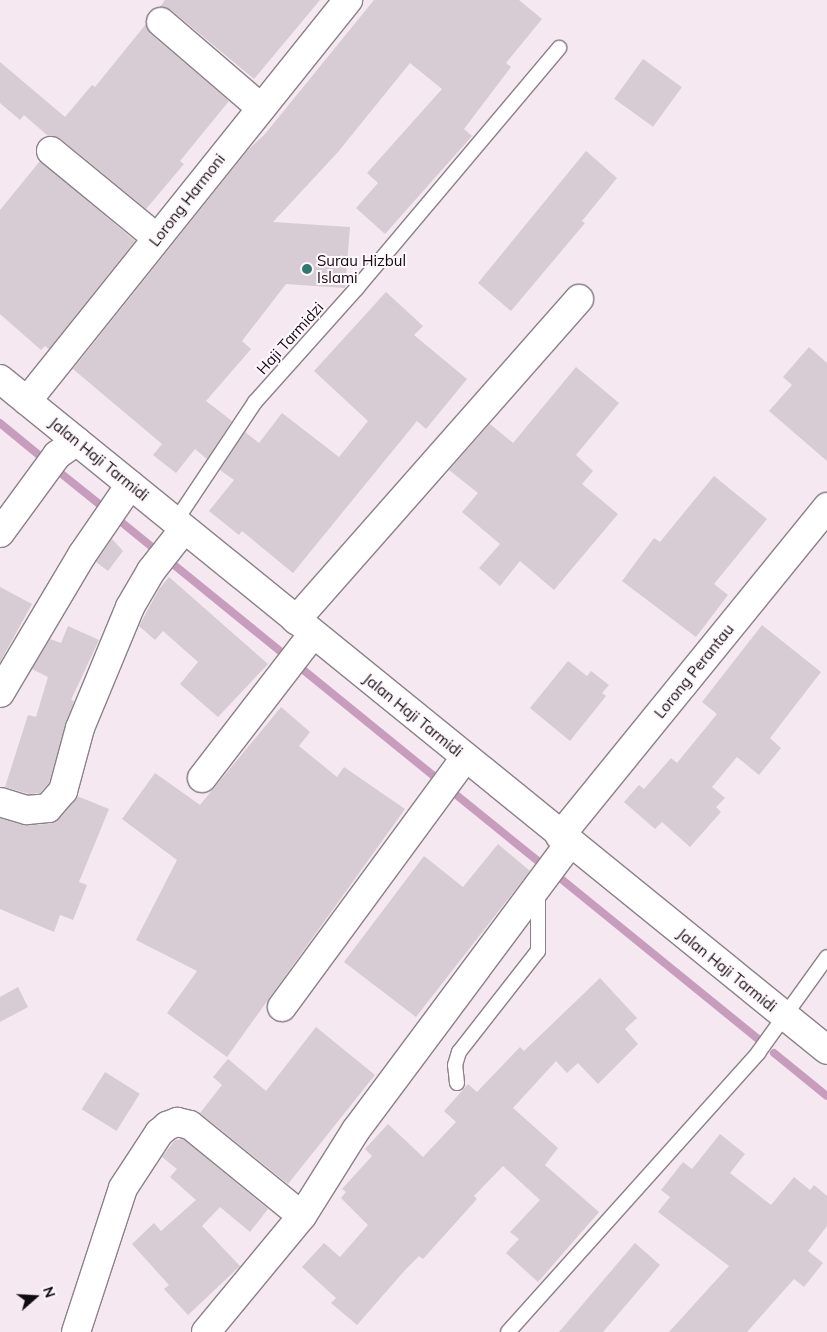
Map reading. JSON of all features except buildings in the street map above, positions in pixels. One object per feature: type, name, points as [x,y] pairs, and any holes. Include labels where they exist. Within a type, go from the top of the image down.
[{"type":"street","name":"Lorong Harmoni","points":[[27,401],[348,0]]},
{"type":"street","points":[[161,22],[261,108]]},
{"type":"street","points":[[51,151],[157,238]]},
{"type":"street","points":[[202,778],[278,678],[303,635],[579,299]]},
{"type":"street","name":"Jalan Haji Tarmidi","points":[[0,379],[130,485],[178,532],[303,635],[465,758],[564,845],[827,1050]]},
{"type":"street","points":[[0,533],[57,455],[77,441]]},
{"type":"street","points":[[0,693],[82,555],[130,485]]},
{"type":"street","name":"Lorong Perantau","points":[[206,1332],[302,1216],[356,1130],[538,886],[564,845],[827,507]]},
{"type":"street","points":[[0,802],[26,810],[48,808],[63,792],[80,728],[130,607],[151,571],[178,532]]},
{"type":"street","points":[[282,1007],[465,758]]},
{"type":"street","points":[[76,1332],[123,1188],[159,1133],[167,1126],[177,1122],[190,1125],[302,1216]]},
{"type":"lane","name":"Haji Tarmidzi","points":[[178,532],[255,402],[364,280],[559,48]]},
{"type":"lane","points":[[457,1083],[455,1065],[460,1052],[538,951],[538,886]]},
{"type":"lane","points":[[508,1332],[651,1176],[758,1053],[827,957]]},
{"type":"waterway","points":[[0,423],[45,460]]},
{"type":"waterway","points":[[58,471],[104,508]]},
{"type":"waterway","points":[[120,521],[436,778]]},
{"type":"waterway","points":[[449,789],[543,865]]},
{"type":"waterway","points":[[560,878],[759,1040]]},
{"type":"waterway","points":[[774,1053],[827,1096]]},
{"type":"place","name":"Surau Hizbul Islami","points":[[307,269]]}]
